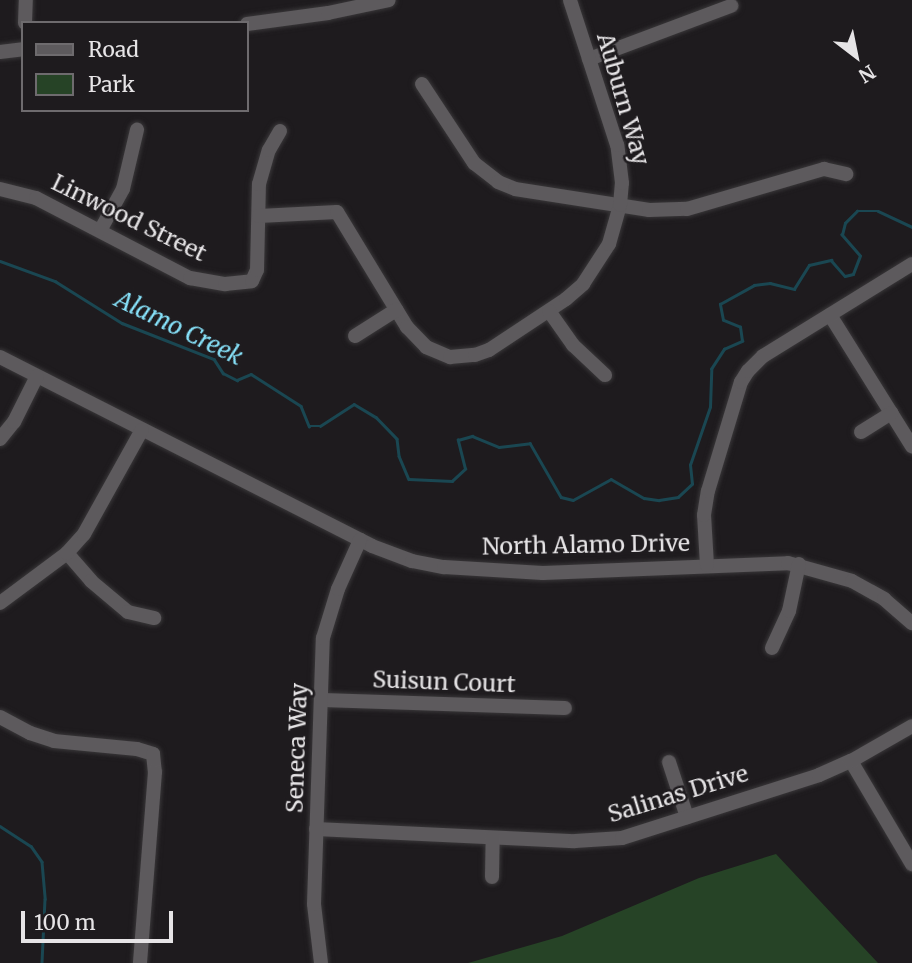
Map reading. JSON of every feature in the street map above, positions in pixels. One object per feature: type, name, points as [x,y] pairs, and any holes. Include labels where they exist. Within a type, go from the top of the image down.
[{"type":"street","points":[[25,21],[26,0]]},
{"type":"street","points":[[248,24],[389,0]]},
{"type":"street","name":"Auburn Way","points":[[259,216],[337,212],[396,310],[426,347],[450,357],[463,358],[489,350],[549,311],[583,284],[609,244],[620,205],[620,157],[570,0]]},
{"type":"street","points":[[589,60],[731,6]]},
{"type":"street","points":[[0,52],[21,50]]},
{"type":"street","points":[[422,84],[474,163],[498,182],[533,192],[649,210],[687,209],[824,169],[846,174]]},
{"type":"street","points":[[101,229],[123,189],[136,130]]},
{"type":"street","name":"Linwood Street","points":[[0,189],[22,192],[101,229],[190,278],[238,283],[251,281],[257,271],[262,169],[280,131]]},
{"type":"street","points":[[707,565],[704,515],[708,491],[741,382],[763,356],[912,264]]},
{"type":"street","points":[[355,336],[396,310]]},
{"type":"street","points":[[549,311],[573,345],[605,375]]},
{"type":"street","points":[[830,315],[912,446]]},
{"type":"street","name":"North Alamo Drive","points":[[0,357],[360,540],[412,561],[478,570],[569,572],[764,562],[799,564],[852,581],[909,614]]},
{"type":"street","points":[[0,439],[14,422],[37,376]]},
{"type":"street","points":[[861,432],[891,412]]},
{"type":"street","points":[[0,603],[67,553],[84,534],[142,430]]},
{"type":"street","name":"Seneca Way","points":[[321,963],[314,904],[323,638],[328,616],[360,540]]},
{"type":"street","points":[[67,553],[91,581],[128,612],[154,618]]},
{"type":"street","points":[[772,648],[789,611],[799,564]]},
{"type":"street","name":"Suisun Court","points":[[322,700],[565,708]]},
{"type":"street","points":[[0,717],[30,733],[54,741],[137,749],[152,754],[155,772],[140,963]]},
{"type":"street","name":"Salinas Drive","points":[[316,830],[605,840],[819,775],[852,761],[912,726]]},
{"type":"street","points":[[852,761],[912,864]]},
{"type":"street","points":[[670,762],[687,817]]},
{"type":"street","points":[[492,877],[493,838]]},
{"type":"green space","points":[[776,854],[878,963],[468,963],[562,936],[699,878]]},
{"type":"waterway","name":"Alamo Creek","points":[[0,261],[55,281],[122,323],[214,359],[223,373],[237,380],[251,374],[301,406],[309,426],[320,426],[354,404],[376,417],[397,439],[399,456],[409,479],[452,481],[465,469],[458,440],[472,436],[499,447],[530,443],[561,497],[573,500],[611,479],[644,498],[659,500],[678,497],[692,484],[690,465],[710,407],[711,369],[724,349],[742,341],[740,327],[723,320],[720,304],[754,285],[770,283],[794,289],[809,265],[831,260],[845,276],[853,274],[860,256],[842,235],[845,223],[857,211],[878,211],[912,227]]},
{"type":"waterway","name":"Alamo Creek","points":[[0,826],[31,846],[42,862],[45,899],[42,963]]}]
